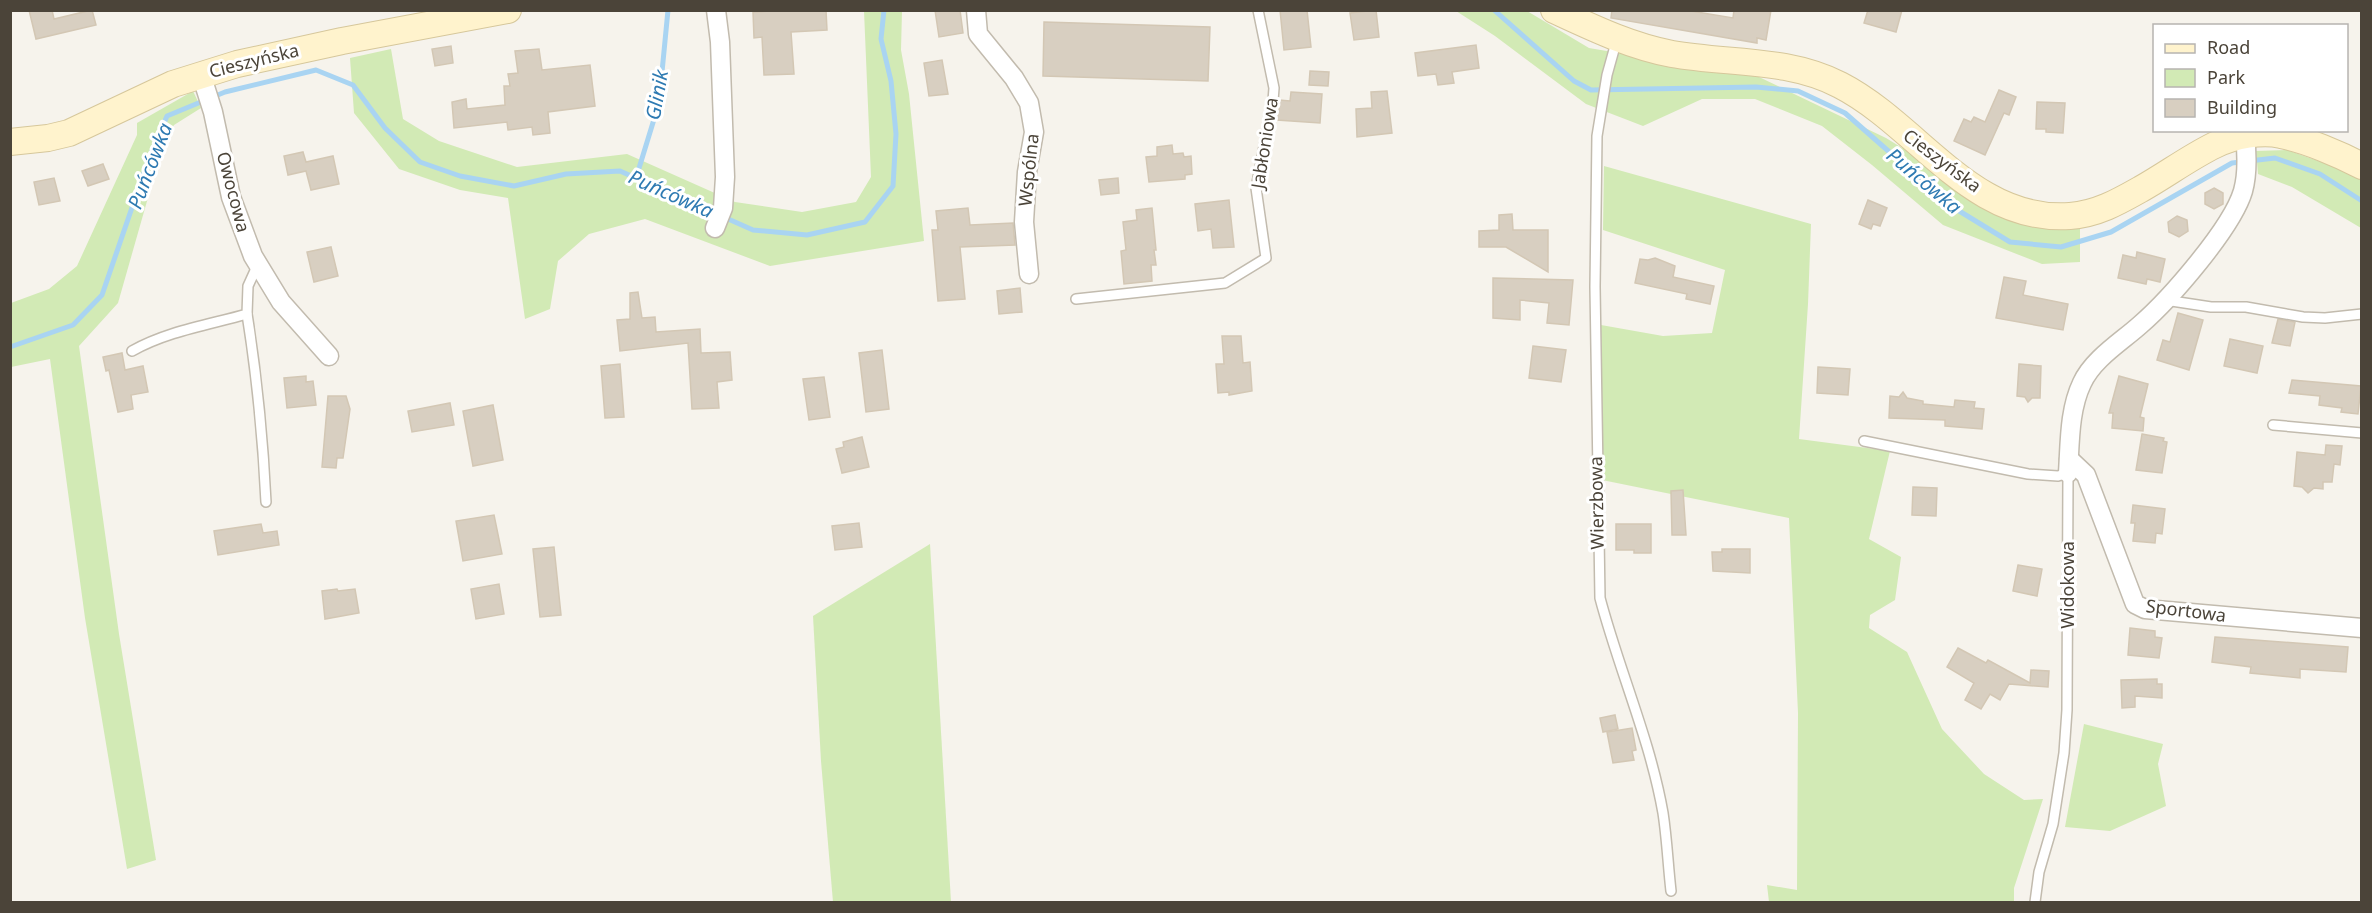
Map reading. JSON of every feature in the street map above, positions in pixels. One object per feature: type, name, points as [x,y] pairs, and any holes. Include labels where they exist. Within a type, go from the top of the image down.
[{"type":"street","points":[[714,228],[723,208],[725,177],[721,53],[716,10]]},
{"type":"street","name":"Wspólna","points":[[976,10],[978,34],[1014,78],[1029,103],[1034,132],[1024,222],[1029,274]]},
{"type":"street","name":"Cieszyńska","points":[[1554,10],[1617,39],[1671,54],[1792,68],[1826,79],[1868,102],[1950,171],[1995,200],[2030,215],[2072,216],[2106,208],[2215,145],[2246,144],[2280,134],[2361,166]]},
{"type":"street","name":"Cieszyńska","points":[[10,142],[69,133],[173,84],[203,81],[342,41],[505,11]]},
{"type":"street","name":"Owocowa","points":[[203,81],[213,112],[231,197],[247,243],[281,302],[329,356]]},
{"type":"street","name":"Widokowa","points":[[2069,466],[2074,405],[2082,382],[2093,366],[2153,314],[2229,220],[2242,193],[2246,176],[2246,144]]},
{"type":"street","name":"Sportowa","points":[[2069,466],[2086,475],[2135,604],[2145,609],[2361,628]]},
{"type":"lane","name":"Jabłoniowa","points":[[1076,299],[1225,283],[1266,258],[1256,188],[1274,88],[1258,10]]},
{"type":"lane","name":"Wierzbowa","points":[[1617,39],[1607,75],[1598,135],[1595,287],[1600,598],[1612,645],[1627,680],[1651,763],[1663,814],[1671,891]]},
{"type":"lane","points":[[258,264],[248,286],[247,314],[262,426],[266,502]]},
{"type":"lane","points":[[2165,300],[2211,307],[2246,307],[2303,317],[2325,318],[2361,314]]},
{"type":"lane","points":[[132,351],[152,340],[247,314]]},
{"type":"lane","points":[[2273,425],[2361,433]]},
{"type":"lane","points":[[1864,441],[2028,474],[2058,476],[2069,466]]},
{"type":"lane","name":"Widokowa","points":[[2035,903],[2039,872],[2053,824],[2064,753],[2067,710],[2069,466]]},
{"type":"green space","points":[[864,11],[902,11],[901,50],[909,94],[924,241],[770,266],[645,219],[589,234],[558,261],[550,309],[525,319],[508,198],[460,190],[399,169],[354,113],[350,58],[391,49],[403,119],[439,141],[517,167],[627,154],[735,202],[802,212],[856,202],[871,177]]},
{"type":"green space","points":[[1456,11],[1527,11],[1589,48],[1759,77],[1886,138],[2022,222],[2080,223],[2080,262],[2042,264],[1943,225],[1822,126],[1755,99],[1702,99],[1643,126],[1586,104],[1495,36]]},
{"type":"green space","points":[[193,91],[201,108],[174,125],[163,145],[118,303],[79,346],[119,634],[156,860],[127,869],[85,618],[50,359],[11,367],[11,303],[49,289],[77,266],[137,135],[137,123]]},
{"type":"green space","points":[[2287,150],[2344,170],[2361,180],[2361,228],[2292,187],[2258,174],[2256,151]]},
{"type":"green space","points":[[1604,166],[1811,224],[1799,439],[1890,451],[1869,539],[1901,557],[1895,600],[1870,615],[1869,628],[1907,652],[1942,729],[1984,774],[2024,800],[2043,799],[2014,888],[2014,902],[1769,902],[1767,885],[1797,890],[1798,713],[1789,518],[1602,480],[1601,325],[1663,336],[1712,333],[1725,270],[1603,230]]},
{"type":"green space","points":[[930,544],[951,902],[833,902],[821,761],[813,616]]},
{"type":"green space","points":[[2084,724],[2163,744],[2158,764],[2166,806],[2110,831],[2065,827]]},
{"type":"building","points":[[29,10],[52,10],[54,19],[92,10],[96,25],[36,39]]},
{"type":"building","points":[[826,10],[827,30],[791,32],[794,74],[764,75],[762,37],[754,38],[753,12]]},
{"type":"building","points":[[935,10],[960,10],[963,33],[939,37]]},
{"type":"building","points":[[1280,10],[1307,10],[1311,47],[1284,50]]},
{"type":"building","points":[[1376,10],[1379,37],[1354,40],[1350,13]]},
{"type":"building","points":[[1612,10],[1685,10],[1733,18],[1734,10],[1771,10],[1766,40],[1757,38],[1757,43],[1611,18]]},
{"type":"building","points":[[1868,10],[1902,10],[1896,32],[1864,23]]},
{"type":"building","points":[[1044,22],[1210,27],[1208,81],[1043,76]]},
{"type":"building","points":[[1476,45],[1479,68],[1452,72],[1454,83],[1438,85],[1436,74],[1418,76],[1415,53]]},
{"type":"building","points":[[451,46],[453,63],[435,66],[432,49]]},
{"type":"building","points":[[539,49],[542,70],[590,65],[595,106],[548,112],[550,133],[533,135],[532,127],[508,130],[507,122],[454,128],[452,102],[466,99],[467,109],[505,105],[504,86],[510,86],[508,74],[518,73],[515,51]]},
{"type":"building","points":[[942,60],[948,94],[929,96],[924,63]]},
{"type":"building","points":[[1310,71],[1329,72],[1328,86],[1309,85]]},
{"type":"building","points":[[1999,90],[2016,97],[2009,115],[2004,113],[1985,155],[1954,141],[1964,119],[1971,122],[1974,117],[1985,122]]},
{"type":"building","points":[[1387,91],[1392,133],[1357,137],[1356,109],[1372,108],[1371,92]]},
{"type":"building","points":[[1291,92],[1322,94],[1320,123],[1277,120],[1280,100],[1290,101]]},
{"type":"building","points":[[2037,102],[2065,103],[2063,133],[2036,129]]},
{"type":"building","points":[[1172,145],[1173,154],[1183,153],[1184,157],[1191,156],[1192,174],[1185,175],[1185,179],[1149,182],[1146,157],[1157,156],[1157,147]]},
{"type":"building","points":[[303,152],[306,162],[333,156],[339,184],[311,190],[306,171],[288,175],[284,156]]},
{"type":"building","points":[[103,164],[109,179],[88,186],[82,171]]},
{"type":"building","points":[[54,178],[60,201],[39,205],[34,182]]},
{"type":"building","points":[[1118,178],[1119,193],[1101,195],[1099,180]]},
{"type":"building","points":[[2214,188],[2223,193],[2223,204],[2214,209],[2205,204],[2205,193]]},
{"type":"building","points":[[1229,200],[1234,247],[1213,248],[1211,229],[1198,231],[1195,204]]},
{"type":"building","points":[[1868,200],[1887,208],[1880,226],[1873,224],[1871,229],[1859,224]]},
{"type":"building","points":[[968,208],[970,225],[1013,223],[1015,245],[960,247],[965,299],[938,301],[932,230],[938,230],[936,211]]},
{"type":"building","points":[[1152,208],[1156,265],[1151,265],[1152,281],[1124,284],[1121,251],[1126,250],[1123,222],[1137,220],[1136,210]]},
{"type":"building","points":[[1512,214],[1513,230],[1548,230],[1548,272],[1506,247],[1479,247],[1479,231],[1499,230],[1499,215]]},
{"type":"building","points":[[2177,216],[2187,220],[2188,231],[2179,237],[2169,232],[2168,222]]},
{"type":"building","points":[[331,247],[338,276],[314,282],[307,252]]},
{"type":"building","points":[[2137,252],[2165,259],[2160,282],[2147,279],[2146,284],[2118,278],[2123,255],[2136,258]]},
{"type":"building","points":[[1655,258],[1675,266],[1673,277],[1714,286],[1710,304],[1686,299],[1687,294],[1635,283],[1640,259]]},
{"type":"building","points":[[2004,277],[2026,281],[2023,295],[2068,304],[2063,330],[1996,318]]},
{"type":"building","points":[[1493,278],[1573,280],[1569,325],[1547,323],[1549,303],[1520,300],[1520,320],[1493,318]]},
{"type":"building","points":[[1020,288],[1022,312],[999,314],[997,291]]},
{"type":"building","points":[[638,292],[642,318],[655,317],[656,332],[700,329],[701,353],[730,352],[732,380],[717,382],[719,408],[692,409],[688,343],[620,351],[617,320],[630,319],[630,293]]},
{"type":"building","points":[[2178,313],[2203,320],[2189,370],[2157,360],[2163,340],[2170,342]]},
{"type":"building","points":[[2278,319],[2295,322],[2290,346],[2272,343]]},
{"type":"building","points":[[1222,336],[1241,336],[1243,363],[1250,362],[1252,391],[1229,395],[1229,392],[1218,393],[1216,364],[1224,364]]},
{"type":"building","points":[[2230,339],[2263,346],[2257,373],[2224,366]]},
{"type":"building","points":[[1533,346],[1566,350],[1561,382],[1529,378]]},
{"type":"building","points":[[882,350],[889,409],[866,412],[859,353]]},
{"type":"building","points":[[122,353],[125,370],[143,366],[148,392],[131,395],[133,409],[118,412],[109,370],[106,371],[103,357]]},
{"type":"building","points":[[620,364],[624,417],[605,418],[601,366]]},
{"type":"building","points":[[2019,364],[2041,366],[2040,398],[2032,398],[2028,402],[2025,397],[2017,396]]},
{"type":"building","points":[[1818,367],[1850,369],[1848,395],[1817,393]]},
{"type":"building","points":[[306,376],[306,382],[313,381],[316,405],[287,408],[284,378]]},
{"type":"building","points":[[2119,376],[2148,384],[2140,417],[2144,418],[2143,431],[2112,428],[2113,413],[2109,413]]},
{"type":"building","points":[[824,377],[830,417],[809,420],[803,379]]},
{"type":"building","points":[[2292,380],[2361,386],[2358,414],[2341,412],[2342,408],[2319,405],[2320,396],[2289,393]]},
{"type":"building","points":[[1903,392],[1907,398],[1923,401],[1923,404],[1954,407],[1955,400],[1975,402],[1974,408],[1984,409],[1982,429],[1945,426],[1945,420],[1889,418],[1890,396],[1899,397]]},
{"type":"building","points":[[328,396],[346,396],[350,409],[343,458],[337,458],[336,468],[322,467]]},
{"type":"building","points":[[450,403],[454,425],[412,432],[408,411]]},
{"type":"building","points":[[493,405],[503,460],[473,466],[463,411]]},
{"type":"building","points":[[2142,434],[2164,438],[2163,441],[2167,442],[2162,473],[2136,470]]},
{"type":"building","points":[[862,437],[869,467],[842,473],[836,449],[844,447],[843,442]]},
{"type":"building","points":[[2326,445],[2342,446],[2340,465],[2334,464],[2332,482],[2323,482],[2323,489],[2314,488],[2308,493],[2302,487],[2294,486],[2297,452],[2325,455]]},
{"type":"building","points":[[1913,487],[1937,488],[1936,516],[1912,515]]},
{"type":"building","points":[[1683,490],[1686,535],[1672,535],[1671,491]]},
{"type":"building","points":[[2133,505],[2165,509],[2162,534],[2156,533],[2155,543],[2133,541],[2135,523],[2131,523]]},
{"type":"building","points":[[494,515],[502,554],[463,561],[456,521]]},
{"type":"building","points":[[859,523],[862,547],[835,550],[832,526]]},
{"type":"building","points":[[261,524],[263,533],[277,531],[279,545],[218,555],[214,531]]},
{"type":"building","points":[[1616,524],[1651,524],[1651,553],[1616,550]]},
{"type":"building","points":[[554,547],[561,615],[540,617],[533,549]]},
{"type":"building","points":[[1722,549],[1750,549],[1750,573],[1713,571],[1712,552],[1722,552]]},
{"type":"building","points":[[2018,565],[2042,569],[2037,596],[2013,591]]},
{"type":"building","points":[[499,584],[504,614],[476,619],[471,589]]},
{"type":"building","points":[[337,589],[338,591],[355,589],[359,613],[325,619],[322,591]]},
{"type":"building","points":[[2130,628],[2155,631],[2155,637],[2162,638],[2159,658],[2128,655]]},
{"type":"building","points":[[2215,637],[2348,647],[2346,672],[2300,669],[2300,678],[2250,673],[2251,667],[2212,662]]},
{"type":"building","points":[[1958,648],[1986,663],[1988,660],[2030,683],[2031,670],[2049,671],[2048,687],[2009,684],[2000,700],[1990,694],[1981,709],[1965,700],[1974,683],[1947,667]]},
{"type":"building","points":[[2157,679],[2157,684],[2162,684],[2162,698],[2135,696],[2135,707],[2122,708],[2121,680]]},
{"type":"building","points":[[1615,715],[1618,729],[1603,732],[1600,718]]},
{"type":"building","points":[[1632,728],[1636,750],[1632,751],[1634,760],[1613,763],[1607,732]]},
{"type":"waterway","name":"Glinik","points":[[636,178],[659,103],[668,10]]},
{"type":"waterway","name":"Puńcówka","points":[[10,347],[73,325],[102,295],[149,158],[167,116],[225,92],[316,70],[353,85],[385,128],[420,162],[460,176],[514,186],[566,174],[620,171],[753,230],[807,235],[865,222],[893,186],[896,134],[891,81],[881,39],[884,10]]},
{"type":"waterway","name":"Puńcówka","points":[[1494,10],[1574,81],[1591,90],[1756,87],[1798,91],[1845,113],[1951,206],[2010,242],[2061,247],[2111,232],[2232,163],[2275,158],[2320,174],[2362,201]]}]
